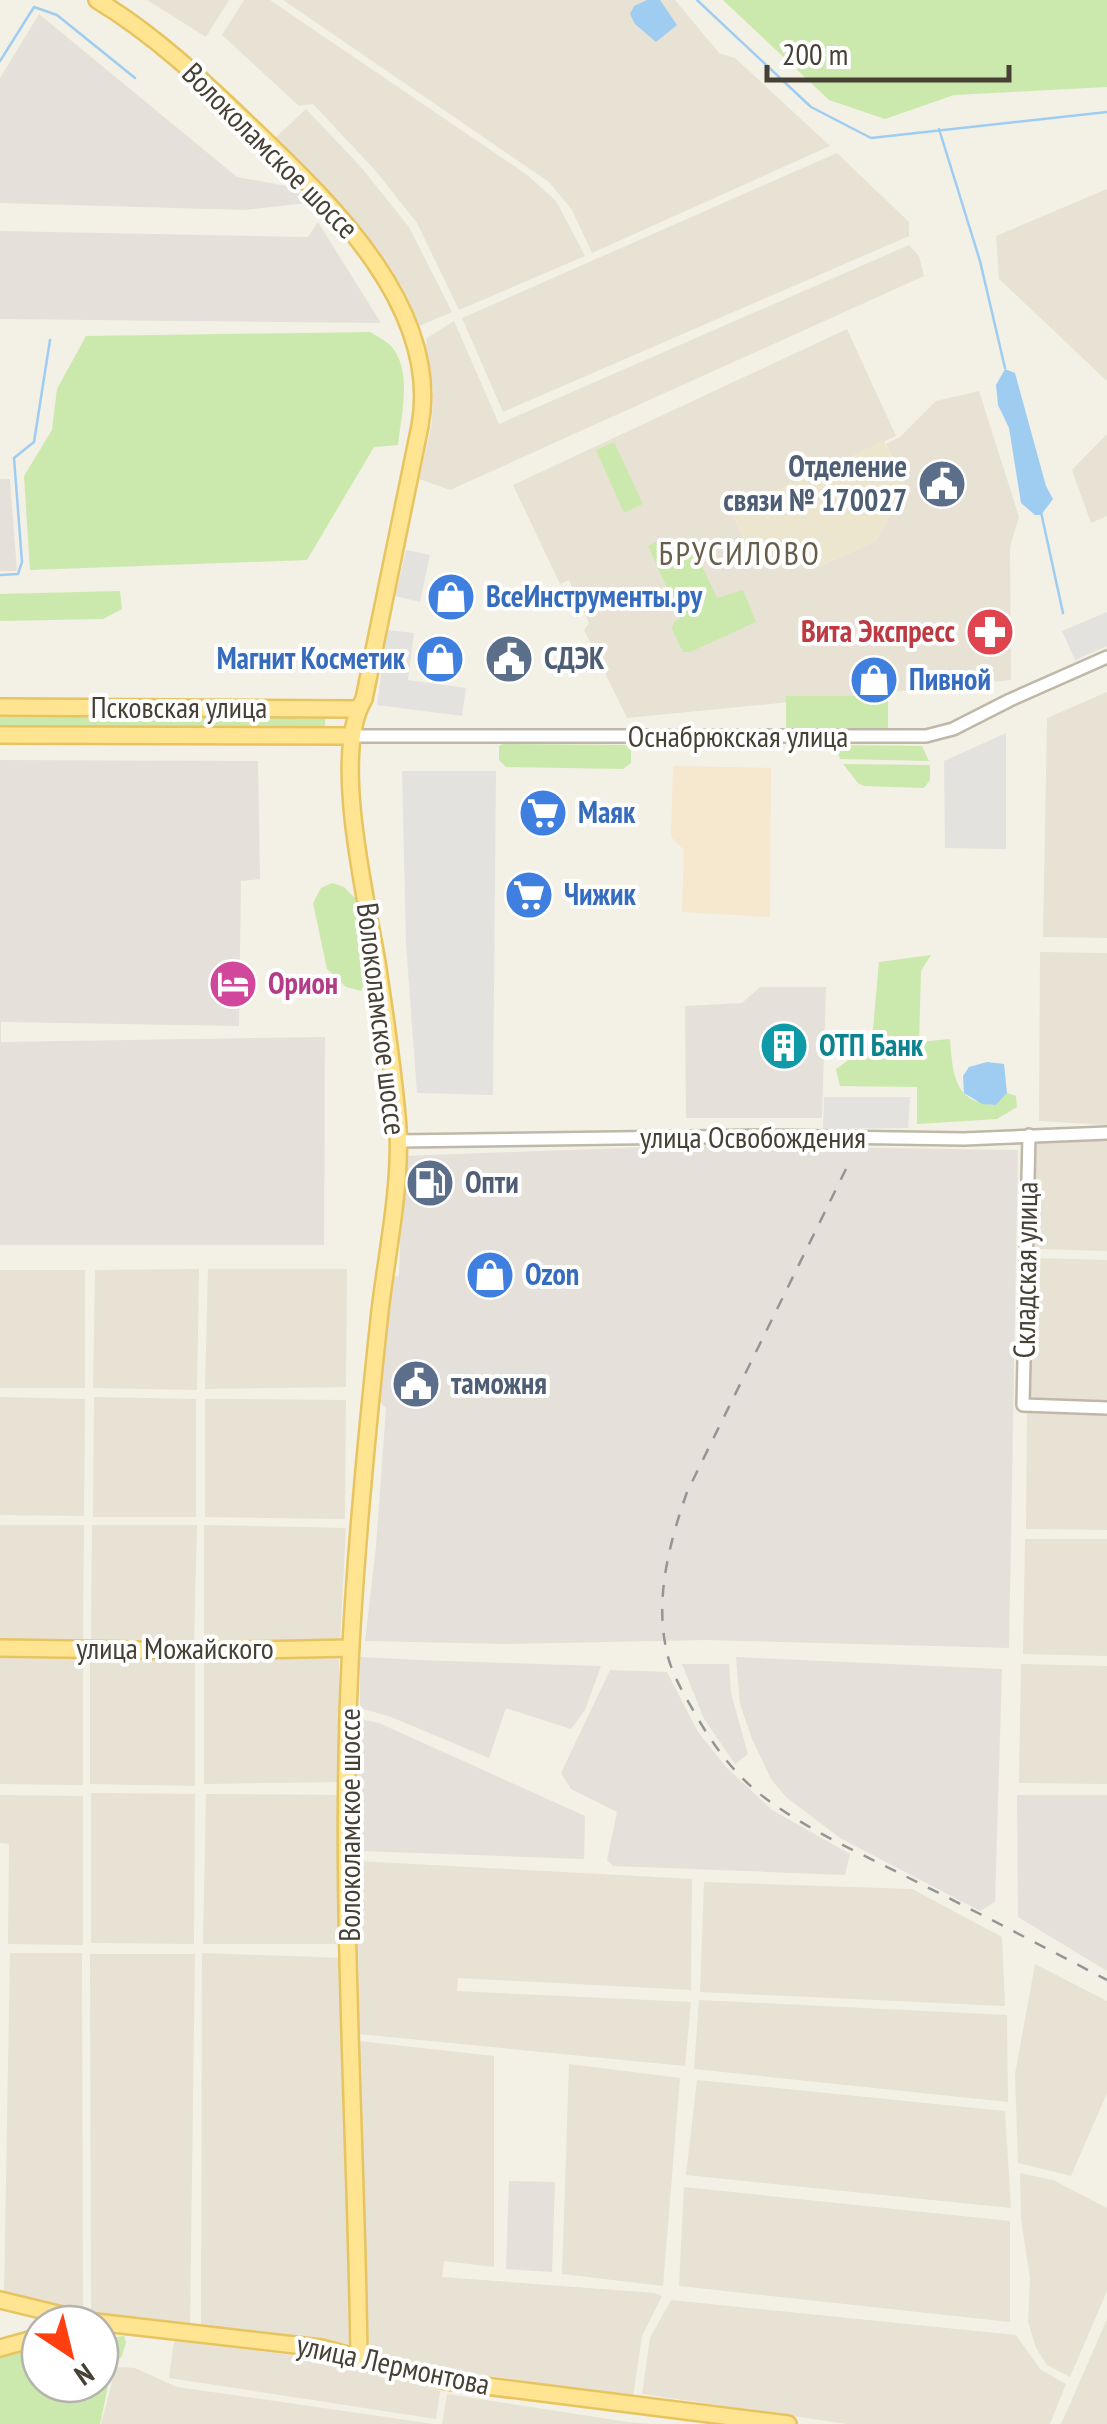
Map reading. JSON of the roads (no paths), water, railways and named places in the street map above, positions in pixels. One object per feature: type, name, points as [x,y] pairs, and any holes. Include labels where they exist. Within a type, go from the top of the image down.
[{"type":"main road","name":"Волоколамское шоссе","points":[[97,0],[149,34],[193,71],[327,201],[381,274],[414,346],[422,380],[422,414],[367,684],[352,736],[352,796],[385,1017],[398,1140],[369,1412],[350,1648],[348,1856],[359,2356]]},
{"type":"main road","name":"Псковская улица","points":[[0,707],[358,709]]},
{"type":"main road","name":"Псковская улица","points":[[0,735],[352,736]]},
{"type":"main road","name":"улица Можайского","points":[[0,1648],[350,1648]]},
{"type":"main road","name":"улица Лермонтова","points":[[0,2300],[146,2329],[321,2348],[446,2381],[788,2424]]},
{"type":"main road","points":[[120,2330],[146,2329]]},
{"type":"street","name":"Оснабрюкская улица","points":[[352,736],[931,736],[953,730],[1107,657]]},
{"type":"street","name":"улица Освобождения","points":[[398,1140],[762,1136],[964,1139],[1107,1133]]},
{"type":"street","name":"Складская улица","points":[[1029,1135],[1022,1405],[1107,1408]]},
{"type":"water","points":[[660,0],[677,25],[656,42],[635,24],[630,14],[634,6]]},
{"type":"water","points":[[1005,369],[1015,373],[1053,499],[1041,515],[1035,515],[1021,503],[1009,428],[998,405],[996,385]]},
{"type":"water","points":[[987,1062],[1004,1064],[1007,1093],[996,1105],[982,1104],[964,1093],[963,1076],[969,1067]]},
{"type":"waterway","points":[[697,0],[811,107],[871,138],[1107,112]]},
{"type":"waterway","points":[[0,61],[34,7],[57,15],[135,78]]},
{"type":"waterway","points":[[939,129],[980,261],[1005,368]]},
{"type":"waterway","points":[[0,575],[18,574],[22,562],[14,458],[34,442],[50,340]]},
{"type":"waterway","points":[[1041,512],[1063,613]]},
{"type":"railway","points":[[846,1169],[687,1492],[663,1589],[663,1628],[671,1666],[719,1750],[765,1798],[836,1842],[1107,1980]]},
{"type":"place","name":"Отделение связи № 170027","points":[[942,484]]},
{"type":"place","name":"ВсеИнструменты.ру","points":[[451,597]]},
{"type":"place","name":"Вита Экспресс","points":[[990,632]]},
{"type":"place","name":"Магнит Косметик","points":[[440,659]]},
{"type":"place","name":"СДЭК","points":[[509,659]]},
{"type":"place","name":"Пивной","points":[[874,680]]},
{"type":"place","name":"Маяк","points":[[543,813]]},
{"type":"place","name":"Чижик","points":[[529,895]]},
{"type":"place","name":"Орион","points":[[233,984]]},
{"type":"place","name":"ОТП Банк","points":[[784,1046]]},
{"type":"place","name":"Опти","points":[[430,1183]]},
{"type":"place","name":"Ozon","points":[[490,1275]]},
{"type":"place","name":"таможня","points":[[416,1384]]},
{"type":"district","name":"БРУСИЛОВО","points":[[740,554]]}]
